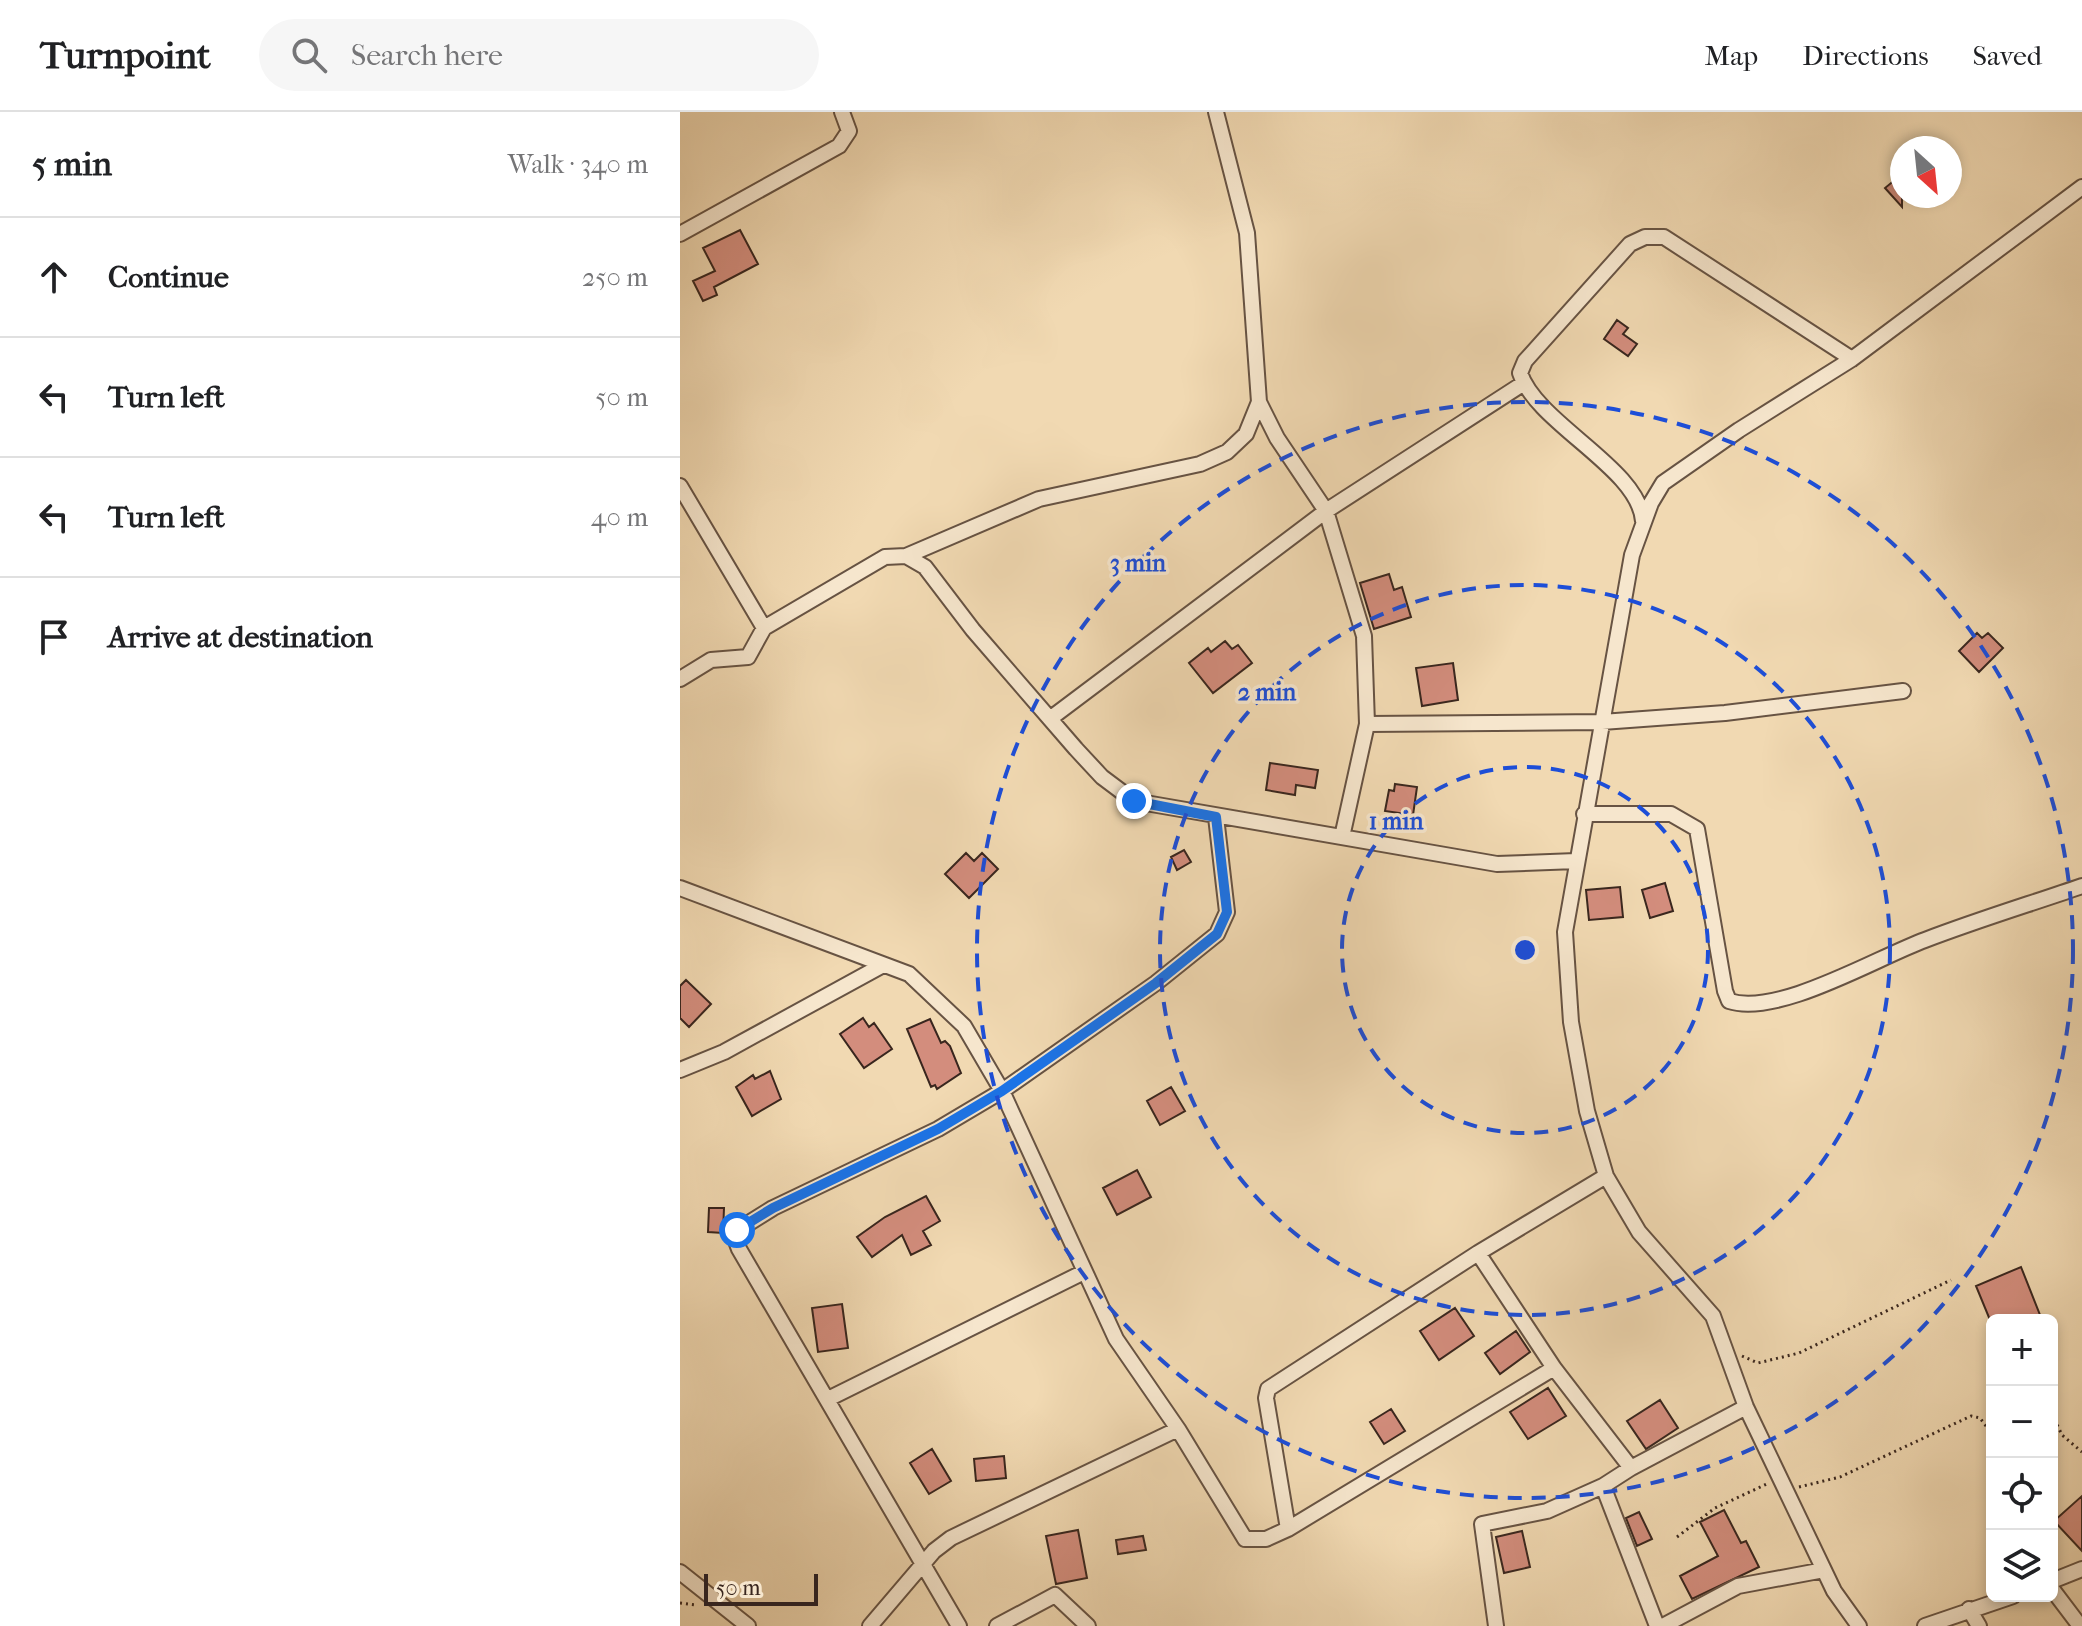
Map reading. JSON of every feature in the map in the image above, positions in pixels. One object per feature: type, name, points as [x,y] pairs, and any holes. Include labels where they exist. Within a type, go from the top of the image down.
[{"type":"street","points":[[680,234],[839,146],[849,131],[842,112]]},
{"type":"street","points":[[1216,112],[1247,233],[1259,402],[1277,438],[1326,511],[1364,636],[1367,724],[1342,837]]},
{"type":"street","points":[[1859,1626],[1824,1570],[1782,1484],[1746,1407],[1713,1316],[1639,1232],[1606,1176],[1587,1111],[1571,1022],[1565,932],[1576,861],[1632,555],[1643,521],[1663,483],[1739,430],[1852,359],[2082,187]]},
{"type":"street","points":[[1643,521],[1636,496],[1524,383],[1520,373],[1525,361],[1630,244],[1645,237],[1664,237],[1852,359]]},
{"type":"street","points":[[1051,718],[1326,511],[1524,383]]},
{"type":"street","points":[[680,679],[711,660],[748,657],[764,628],[885,557],[906,556],[1039,499],[1200,464],[1227,452],[1246,434],[1259,402]]},
{"type":"street","points":[[680,486],[764,628]]},
{"type":"street","points":[[906,556],[925,567],[973,630],[1102,777],[1134,801],[1497,864],[1576,861]]},
{"type":"street","points":[[1367,724],[1602,722],[1725,713],[1903,691]]},
{"type":"street","points":[[1584,814],[1671,814],[1697,829],[1725,991],[1729,1001],[1745,1006],[1798,994],[1924,940],[2082,886]]},
{"type":"street","points":[[959,1626],[739,1249],[733,1233],[773,1208],[938,1129],[1002,1091],[1156,983],[1217,934],[1227,912],[1216,817]]},
{"type":"street","points":[[680,888],[909,974],[964,1026],[1002,1091],[1116,1339],[1178,1429],[1245,1539],[1266,1539],[1288,1529],[1554,1368]]},
{"type":"street","points":[[680,1070],[724,1052],[883,965]]},
{"type":"street","points":[[1288,1529],[1266,1398],[1268,1389],[1478,1253],[1606,1176]]},
{"type":"street","points":[[1478,1253],[1554,1368],[1631,1468]]},
{"type":"street","points":[[828,1399],[1084,1272]]},
{"type":"street","points":[[1496,1626],[1480,1526],[1547,1511],[1603,1486],[1746,1407]]},
{"type":"street","points":[[870,1626],[951,1538],[1178,1429]]},
{"type":"street","points":[[1603,1486],[1660,1626],[1738,1586],[1824,1570]]},
{"type":"street","points":[[2058,1579],[2082,1569]]},
{"type":"street","points":[[680,1572],[748,1626]]},
{"type":"street","points":[[997,1626],[1055,1595],[1088,1626]]},
{"type":"street","points":[[2058,1597],[2080,1626]]},
{"type":"street","points":[[1925,1626],[1993,1602]]},
{"type":"street","points":[[1969,1609],[1979,1626]]},
{"type":"path","points":[[1724,1341],[1743,1357],[1758,1363],[1799,1353],[1951,1280]]},
{"type":"path","points":[[1677,1537],[1715,1508],[1782,1484],[1840,1477],[1971,1416],[1980,1418],[1986,1426]]},
{"type":"path","points":[[2058,1427],[2070,1444],[2082,1452]]},
{"type":"building","points":[[740,230],[758,264],[714,287],[717,295],[703,301],[693,281],[715,271],[703,248]]},
{"type":"building","points":[[1617,320],[1628,328],[1623,334],[1637,344],[1628,356],[1604,339]]},
{"type":"building","points":[[1389,574],[1394,590],[1402,587],[1411,617],[1374,629],[1360,583]]},
{"type":"building","points":[[1977,633],[1982,638],[1988,633],[2003,648],[1979,672],[1959,651]]},
{"type":"building","points":[[1225,641],[1232,649],[1238,645],[1252,663],[1213,693],[1189,663],[1208,648],[1211,652]]},
{"type":"building","points":[[1453,663],[1458,700],[1422,706],[1416,668]]},
{"type":"building","points":[[1270,763],[1318,770],[1315,788],[1296,785],[1295,795],[1266,790]]},
{"type":"building","points":[[1395,784],[1417,787],[1413,815],[1385,811],[1389,790],[1394,791]]},
{"type":"building","points":[[1184,850],[1191,862],[1177,870],[1171,857]]},
{"type":"building","points":[[966,853],[974,861],[982,853],[998,869],[969,898],[945,874]]},
{"type":"building","points":[[1665,883],[1673,911],[1650,918],[1642,890]]},
{"type":"building","points":[[1620,887],[1623,917],[1589,920],[1586,890]]},
{"type":"building","points":[[686,980],[711,1004],[689,1027],[680,1018],[680,986]]},
{"type":"building","points":[[863,1018],[869,1027],[874,1023],[892,1049],[864,1068],[840,1034]]},
{"type":"building","points":[[930,1019],[941,1043],[945,1041],[950,1046],[961,1073],[937,1089],[935,1085],[931,1087],[907,1029]]},
{"type":"building","points":[[770,1071],[781,1099],[752,1116],[736,1087],[753,1075],[755,1079]]},
{"type":"building","points":[[1171,1087],[1185,1111],[1160,1125],[1147,1101]]},
{"type":"building","points":[[1137,1170],[1151,1197],[1117,1215],[1103,1188]]},
{"type":"building","points":[[926,1196],[940,1221],[923,1231],[931,1245],[911,1255],[902,1235],[872,1257],[857,1237],[885,1217]]},
{"type":"building","points":[[709,1208],[724,1208],[723,1233],[708,1232]]},
{"type":"building","points":[[2021,1267],[2040,1314],[1988,1314],[1976,1286]]},
{"type":"building","points":[[842,1304],[848,1348],[818,1352],[812,1308]]},
{"type":"building","points":[[1455,1308],[1474,1336],[1439,1360],[1420,1331]]},
{"type":"building","points":[[1516,1331],[1530,1352],[1500,1374],[1485,1353]]},
{"type":"building","points":[[1548,1388],[1566,1416],[1528,1439],[1510,1412]]},
{"type":"building","points":[[1660,1400],[1678,1428],[1646,1449],[1627,1421]]},
{"type":"building","points":[[1391,1409],[1405,1431],[1384,1444],[1370,1422]]},
{"type":"building","points":[[932,1449],[951,1481],[929,1494],[910,1463]]},
{"type":"building","points":[[1004,1456],[1006,1478],[976,1481],[974,1459]]},
{"type":"building","points":[[2082,1496],[2082,1551],[2058,1525],[2058,1517]]},
{"type":"building","points":[[1724,1510],[1741,1543],[1746,1541],[1759,1567],[1692,1599],[1680,1576],[1718,1556],[1700,1522]]},
{"type":"building","points":[[1639,1512],[1652,1539],[1637,1546],[1626,1518]]},
{"type":"building","points":[[1078,1530],[1087,1578],[1056,1584],[1046,1536]]},
{"type":"building","points":[[1522,1531],[1530,1567],[1504,1573],[1496,1537]]},
{"type":"building","points":[[1143,1536],[1146,1550],[1118,1554],[1116,1540]]},
{"type":"route","points":[[737,1230],[773,1208],[938,1129],[1002,1091],[1156,983],[1217,934],[1227,912],[1216,817],[1134,801]]}]
